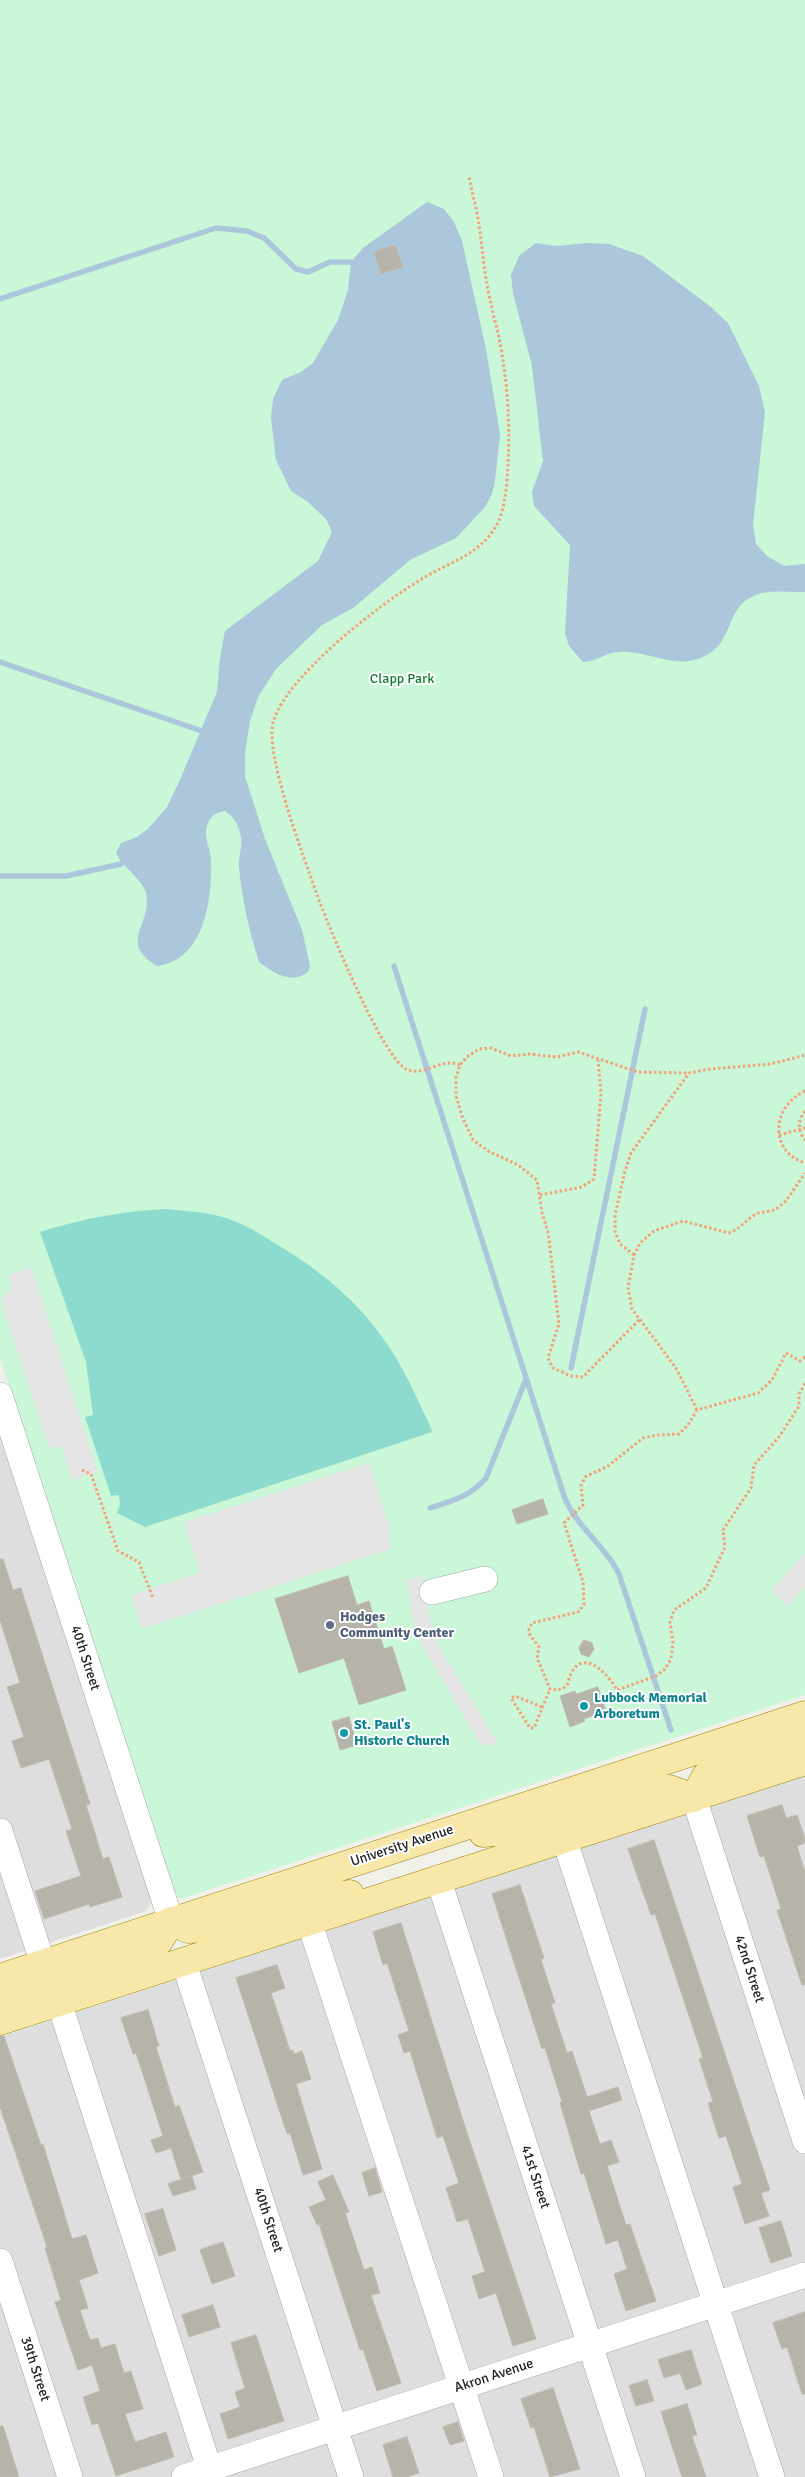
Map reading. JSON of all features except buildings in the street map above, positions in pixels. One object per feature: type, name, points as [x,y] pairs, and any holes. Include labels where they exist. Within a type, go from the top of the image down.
[{"type":"main road","name":"University Avenue","points":[[0,1978],[805,1715]]},
{"type":"main road","points":[[694,1798],[706,1776],[733,1760],[805,1735]]},
{"type":"main road","points":[[0,2020],[184,1963],[432,1880],[694,1798],[805,1761]]},
{"type":"main road","points":[[424,1839],[514,1830],[630,1793],[668,1789],[694,1798]]},
{"type":"main road","points":[[0,2006],[25,1991],[135,1954],[159,1941],[171,1921],[188,1930],[222,1927],[306,1901],[432,1880]]},
{"type":"street","name":"40th Street","points":[[2,1407],[171,1921]]},
{"type":"street","points":[[432,1592],[484,1579]]},
{"type":"street","name":"42nd Street","points":[[694,1798],[805,2141]]},
{"type":"street","points":[[0,1831],[43,1964]]},
{"type":"street","points":[[564,1838],[772,2477]]},
{"type":"street","name":"41st Street","points":[[432,1880],[633,2477]]},
{"type":"street","points":[[309,1921],[491,2477]]},
{"type":"street","name":"40th Street","points":[[184,1963],[351,2477]]},
{"type":"street","points":[[59,2002],[210,2473]]},
{"type":"street","name":"39th Street","points":[[0,2260],[70,2477]]},
{"type":"street","name":"Akron Avenue","points":[[184,2477],[210,2473],[335,2428],[805,2275]]},
{"type":"path","points":[[460,1065],[454,1062],[444,1063],[423,1070],[410,1071],[399,1066],[379,1033],[352,977],[320,902],[295,833],[273,754],[272,725],[282,702],[297,681],[346,635],[419,580],[479,548],[500,518],[507,484],[510,426],[502,354],[487,288],[479,223],[468,177]]},
{"type":"path","points":[[639,1320],[583,1377],[571,1376],[553,1368],[548,1358],[559,1324],[548,1232],[537,1180],[518,1165],[488,1151],[473,1140],[462,1116],[456,1096],[456,1078],[460,1065],[467,1057],[479,1049],[491,1048],[511,1056],[530,1054],[557,1057],[578,1052],[638,1072],[689,1073],[709,1069],[772,1064],[805,1055]]},
{"type":"path","points":[[540,1195],[582,1187],[594,1179],[602,1092],[598,1060]]},
{"type":"path","points":[[634,1255],[620,1244],[615,1231],[615,1215],[625,1171],[631,1153],[689,1073]]},
{"type":"path","points":[[805,1091],[796,1096],[780,1115],[779,1135],[781,1146],[794,1160],[805,1163]]},
{"type":"path","points":[[805,1111],[799,1122],[800,1130],[805,1140]]},
{"type":"path","points":[[779,1135],[805,1128]]},
{"type":"path","points":[[697,1410],[676,1368],[632,1310],[628,1288],[634,1255],[640,1243],[654,1231],[683,1221],[729,1233],[758,1213],[774,1210],[786,1201],[805,1173]]},
{"type":"path","points":[[542,1707],[515,1696],[511,1698],[530,1728],[534,1728],[550,1689],[537,1658],[539,1647],[530,1636],[529,1629],[532,1623],[578,1612],[584,1605],[583,1582],[564,1523],[576,1514],[583,1505],[581,1486],[585,1478],[608,1466],[643,1438],[679,1434],[688,1425],[697,1410],[758,1393],[772,1380],[786,1354],[805,1364]]},
{"type":"path","points":[[800,1361],[805,1356]]},
{"type":"path","points":[[550,1689],[558,1690],[567,1686],[570,1673],[582,1662],[605,1671],[617,1690],[656,1676],[665,1669],[671,1659],[673,1642],[670,1622],[674,1610],[706,1588],[725,1547],[723,1530],[751,1488],[754,1465],[779,1437],[799,1406],[799,1394],[805,1383]]},
{"type":"path","points":[[82,1470],[91,1474],[118,1550],[139,1562],[153,1598]]},
{"type":"shaded area","points":[[427,202],[444,209],[454,222],[462,241],[486,349],[500,434],[492,494],[485,507],[456,538],[410,560],[353,608],[322,625],[276,669],[258,697],[250,721],[245,753],[245,776],[265,839],[302,930],[310,966],[308,972],[302,976],[283,976],[259,962],[249,927],[242,891],[239,867],[241,837],[233,818],[225,811],[213,816],[206,828],[206,837],[211,855],[211,876],[207,909],[202,925],[195,940],[186,952],[173,961],[157,966],[145,957],[139,949],[139,932],[147,904],[146,893],[141,883],[123,864],[116,853],[121,843],[137,837],[148,829],[167,807],[217,692],[220,657],[225,631],[318,561],[332,532],[326,519],[308,502],[291,491],[276,460],[271,418],[273,399],[282,380],[301,372],[313,363],[338,320],[348,290],[351,262],[363,248]]},
{"type":"shaded area","points":[[536,243],[556,246],[588,243],[609,244],[643,256],[711,307],[728,323],[759,386],[765,412],[753,525],[756,544],[767,556],[784,566],[805,564],[805,592],[768,592],[756,595],[746,601],[738,608],[720,644],[712,652],[701,658],[680,661],[630,652],[619,652],[583,662],[569,646],[565,633],[570,545],[534,506],[532,492],[543,461],[532,366],[513,293],[511,275],[519,256]]},
{"type":"shaded area","points":[[166,1209],[211,1214],[242,1224],[286,1250],[330,1281],[366,1316],[381,1336],[408,1380],[432,1432],[145,1527],[117,1513],[120,1504],[119,1495],[111,1496],[85,1417],[93,1415],[86,1362],[40,1232],[102,1216]]},
{"type":"shaded area","points":[[31,1267],[98,1472],[72,1480],[61,1445],[49,1449],[1,1300],[12,1288],[8,1275]]},
{"type":"shaded area","points":[[0,1433],[152,1902],[146,1911],[0,1959]]},
{"type":"shaded area","points":[[369,1463],[390,1530],[387,1535],[391,1549],[142,1629],[131,1595],[200,1573],[184,1522]]},
{"type":"shaded area","points":[[805,1552],[805,1587],[788,1606],[771,1591]]},
{"type":"shaded area","points":[[422,1573],[431,1623],[437,1643],[499,1745],[481,1745],[419,1640],[413,1619],[407,1579],[418,1578]]},
{"type":"shaded area","points":[[805,1775],[805,2477],[0,2477],[0,2037]]},
{"type":"green space","name":"Clapp Park","points":[[0,0],[805,0],[805,1695],[181,1899],[174,1895],[0,1358]]},
{"type":"waterway","points":[[0,299],[216,228],[247,231],[264,238],[296,269],[308,272],[330,262],[351,262]]},
{"type":"waterway","points":[[0,662],[202,731]]},
{"type":"waterway","points":[[0,876],[66,876],[121,864]]},
{"type":"waterway","points":[[394,966],[564,1496],[583,1527],[606,1554],[619,1574],[671,1730]]},
{"type":"waterway","points":[[571,1368],[645,1009]]},
{"type":"waterway","points":[[430,1508],[467,1494],[486,1478],[526,1379]]},
{"type":"place","name":"Hodges Community Center","points":[[330,1625]]},
{"type":"place","name":"Lubbock Memorial Arboretum","points":[[584,1706]]},
{"type":"place","name":"St. Paul's Historic Church","points":[[344,1733]]}]
